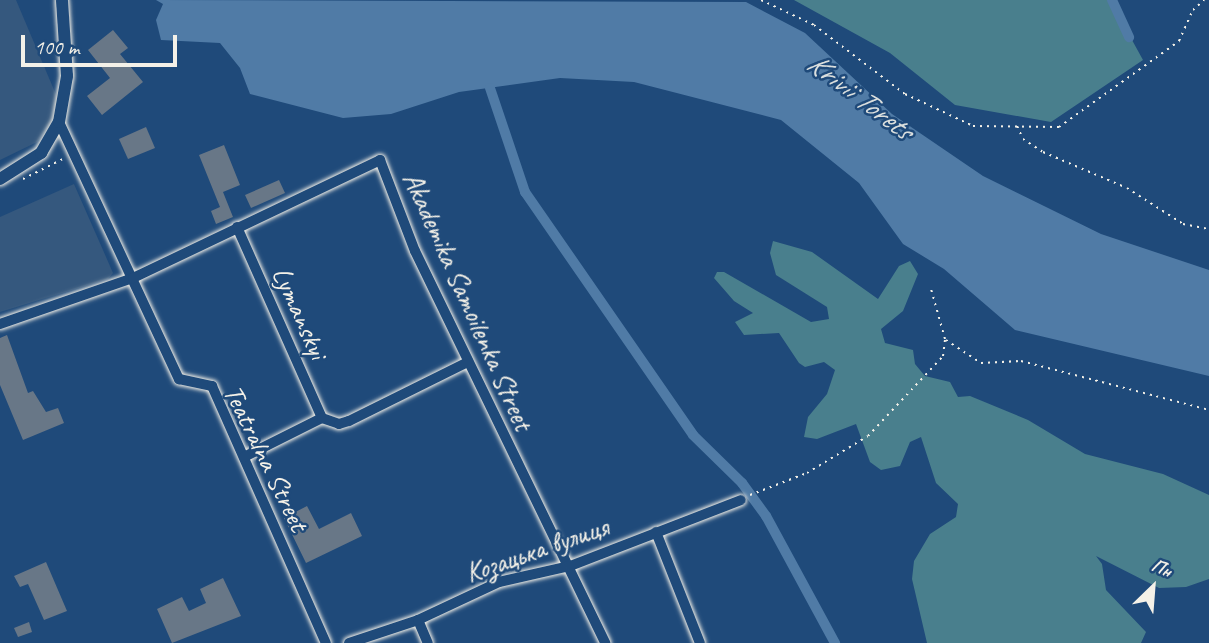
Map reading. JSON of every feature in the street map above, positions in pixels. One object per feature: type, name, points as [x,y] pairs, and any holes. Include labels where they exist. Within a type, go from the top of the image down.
[{"type":"street","points":[[6,182],[41,153],[59,122],[66,76],[62,0]]},
{"type":"street","name":"Teatralna Street","points":[[59,122],[179,379],[212,386],[326,643]]},
{"type":"street","name":"Akademika Samoilenka Street","points":[[0,324],[133,278],[380,160],[415,251],[551,540],[570,566],[605,643]]},
{"type":"street","name":"Lymanskyi","points":[[237,227],[322,418]]},
{"type":"street","points":[[244,457],[322,418],[339,424],[349,421],[468,362]]},
{"type":"street","name":"Козацька вулиця","points":[[349,643],[418,620],[499,582],[570,566],[743,499]]},
{"type":"street","points":[[656,533],[700,643]]},
{"type":"street","points":[[418,620],[428,643]]},
{"type":"path","points":[[761,0],[814,26],[905,94],[973,126],[1059,127],[1180,41],[1193,10],[1204,0]]},
{"type":"path","points":[[1016,125],[1023,139],[1043,152],[1127,188],[1183,224],[1209,229]]},
{"type":"path","points":[[6,182],[74,154]]},
{"type":"path","points":[[743,499],[757,491],[807,473],[869,436],[943,356],[945,340],[931,289]]},
{"type":"path","points":[[945,340],[981,363],[1021,361],[1209,410]]},
{"type":"shaded area","points":[[0,0],[16,0],[57,97],[52,122],[37,142],[0,160]]},
{"type":"shaded area","points":[[74,184],[113,273],[108,279],[0,312],[0,217]]},
{"type":"green space","points":[[794,0],[1110,0],[1143,60],[1051,122],[955,105],[890,53]]},
{"type":"green space","points":[[773,241],[812,252],[878,299],[899,266],[910,261],[918,274],[903,311],[881,329],[885,343],[913,350],[915,364],[925,376],[950,382],[958,397],[970,396],[1028,420],[1085,454],[1163,474],[1209,495],[1209,579],[1186,587],[1159,588],[1096,556],[1102,564],[1106,590],[1146,632],[1141,643],[927,643],[912,579],[914,561],[930,534],[956,517],[958,504],[936,483],[921,437],[910,442],[900,466],[881,470],[870,462],[856,424],[817,439],[804,437],[808,417],[827,394],[835,370],[824,362],[805,367],[799,363],[779,333],[744,335],[735,322],[753,313],[734,301],[714,278],[717,272],[724,272],[811,322],[829,319],[827,307],[776,275],[770,253]]},
{"type":"water","name":"Krivii Torets","points":[[156,0],[746,2],[805,33],[892,114],[983,176],[1101,234],[1209,270],[1209,376],[1015,330],[944,269],[903,244],[859,183],[781,120],[634,82],[560,78],[459,92],[391,114],[343,118],[250,94],[240,68],[220,43],[161,40],[156,20],[163,4]]},
{"type":"building","points":[[113,30],[128,48],[120,54],[143,82],[102,115],[87,96],[110,78],[88,50]]},
{"type":"building","points":[[146,127],[155,148],[128,159],[119,139]]},
{"type":"building","points":[[224,145],[240,185],[223,192],[233,217],[216,224],[211,211],[220,207],[199,155]]},
{"type":"building","points":[[279,180],[285,193],[251,208],[245,195]]},
{"type":"building","points":[[7,335],[28,393],[33,391],[46,412],[58,408],[64,423],[23,440],[0,385],[0,338]]},
{"type":"building","points":[[307,506],[319,529],[351,513],[362,536],[306,563],[284,518]]},
{"type":"building","points":[[46,562],[67,611],[44,620],[28,584],[20,587],[14,576]]},
{"type":"building","points":[[223,578],[241,616],[172,643],[157,609],[182,597],[189,611],[206,603],[200,589]]},
{"type":"building","points":[[29,622],[32,632],[18,637],[14,628]]},
{"type":"waterway","points":[[1112,0],[1129,37]]},
{"type":"waterway","points":[[490,88],[525,192],[693,435],[742,483],[766,516],[835,643]]}]
